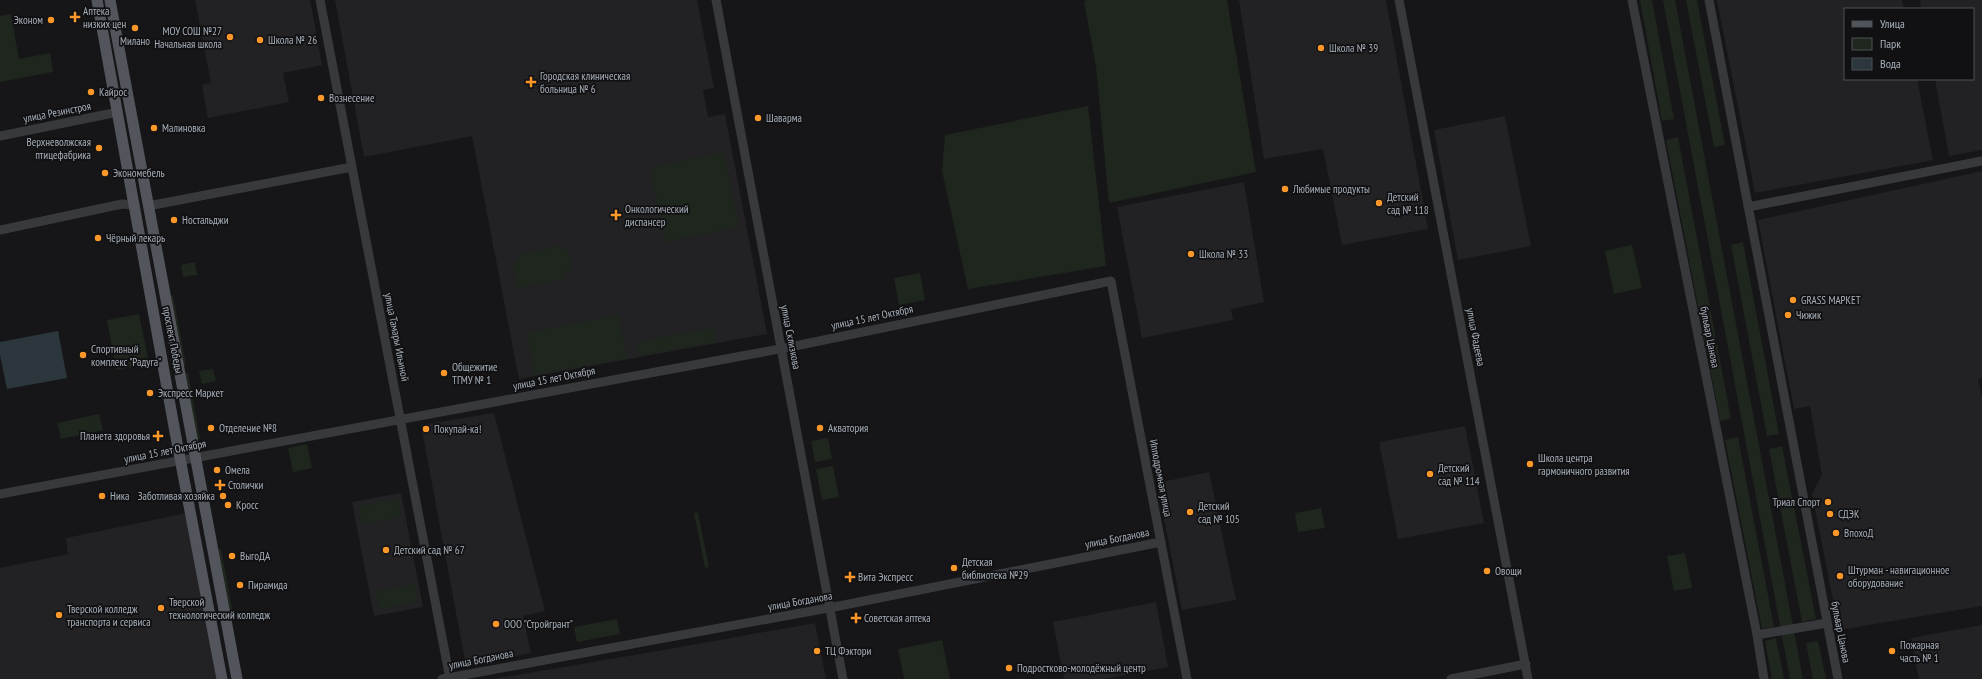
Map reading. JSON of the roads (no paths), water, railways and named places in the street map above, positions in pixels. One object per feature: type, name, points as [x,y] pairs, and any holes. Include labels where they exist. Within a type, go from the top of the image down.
[{"type":"main road","name":"проспект Победы","points":[[97,0],[222,679]]},
{"type":"main road","name":"проспект Победы","points":[[110,0],[237,679]]},
{"type":"street","name":"улица Тамары Ильиной","points":[[320,0],[400,419],[447,679]]},
{"type":"street","name":"улица Склизкова","points":[[716,0],[843,679]]},
{"type":"street","name":"улица Фадеева","points":[[1399,0],[1528,679]]},
{"type":"street","name":"бульвар Цанова","points":[[1632,0],[1757,636],[1764,679]]},
{"type":"street","name":"бульвар Цанова","points":[[1709,0],[1838,679]]},
{"type":"street","name":"улица Резинстроя","points":[[0,136],[118,112]]},
{"type":"street","points":[[1748,207],[1982,161]]},
{"type":"street","points":[[148,206],[352,167]]},
{"type":"street","points":[[0,230],[122,204],[135,205]]},
{"type":"street","name":"улица 15 лет Октября","points":[[0,494],[781,348],[1111,281]]},
{"type":"street","name":"Ипподромная улица","points":[[1111,281],[1187,679]]},
{"type":"street","name":"улица Богданова","points":[[447,679],[830,607],[1161,542]]},
{"type":"street","points":[[1757,636],[1827,623]]},
{"type":"street","points":[[1451,679],[1526,664]]},
{"type":"water","points":[[58,331],[67,378],[7,389],[0,355],[0,342]]},
{"type":"place","name":"Аптека низких цен","points":[[75,17]]},
{"type":"place","name":"Эконом","points":[[51,20]]},
{"type":"place","name":"Милано","points":[[135,28]]},
{"type":"place","name":"МОУ СОШ №27 Начальная школа","points":[[230,37]]},
{"type":"place","name":"Школа № 26","points":[[260,40]]},
{"type":"place","name":"Школа № 39","points":[[1321,48]]},
{"type":"place","name":"Городская клиническая больница № 6","points":[[531,82]]},
{"type":"place","name":"Кайрос","points":[[91,92]]},
{"type":"place","name":"Вознесение","points":[[321,98]]},
{"type":"place","name":"Шаварма","points":[[758,118]]},
{"type":"place","name":"Малиновка","points":[[154,128]]},
{"type":"place","name":"Верхневолжская птицефабрика","points":[[99,148]]},
{"type":"place","name":"Экономебель","points":[[105,173]]},
{"type":"place","name":"Любимые продукты","points":[[1285,189]]},
{"type":"place","name":"Детский сад № 118","points":[[1379,203]]},
{"type":"place","name":"Онкологический диспансер","points":[[616,215]]},
{"type":"place","name":"Ностальджи","points":[[174,220]]},
{"type":"place","name":"Чёрный лекарь","points":[[98,238]]},
{"type":"place","name":"Школа № 33","points":[[1191,254]]},
{"type":"place","name":"GRASS МАРКЕТ","points":[[1793,300]]},
{"type":"place","name":"Чижик","points":[[1788,315]]},
{"type":"place","name":"Спортивный комплекс \"Радуга\"","points":[[83,355]]},
{"type":"place","name":"Общежитие ТГМУ № 1","points":[[444,373]]},
{"type":"place","name":"Экспресс Маркет","points":[[150,393]]},
{"type":"place","name":"Отделение №8","points":[[211,428]]},
{"type":"place","name":"Акватория","points":[[820,428]]},
{"type":"place","name":"Покупай-ка!","points":[[426,429]]},
{"type":"place","name":"Планета здоровья","points":[[158,436]]},
{"type":"place","name":"Школа центра гармоничного развития","points":[[1530,464]]},
{"type":"place","name":"Омела","points":[[217,470]]},
{"type":"place","name":"Детский сад № 114","points":[[1430,474]]},
{"type":"place","name":"Столички","points":[[220,485]]},
{"type":"place","name":"Ника","points":[[102,496]]},
{"type":"place","name":"Заботливая хозяйка","points":[[223,496]]},
{"type":"place","name":"Триал Спорт","points":[[1828,502]]},
{"type":"place","name":"Кросс","points":[[228,505]]},
{"type":"place","name":"Детский сад № 105","points":[[1190,512]]},
{"type":"place","name":"СДЭК","points":[[1830,514]]},
{"type":"place","name":"ВпохоД","points":[[1836,533]]},
{"type":"place","name":"Детский сад № 67","points":[[386,550]]},
{"type":"place","name":"ВыгоДА","points":[[232,556]]},
{"type":"place","name":"Детская библиотека №29","points":[[954,568]]},
{"type":"place","name":"Овощи","points":[[1487,571]]},
{"type":"place","name":"Штурман - навигационное оборудование","points":[[1840,576]]},
{"type":"place","name":"Вита Экспресс","points":[[850,577]]},
{"type":"place","name":"Пирамида","points":[[240,585]]},
{"type":"place","name":"Тверской технологический колледж","points":[[161,608]]},
{"type":"place","name":"Тверской колледж транспорта и сервиса","points":[[59,615]]},
{"type":"place","name":"Советская аптека","points":[[856,618]]},
{"type":"place","name":"ООО \"Стройгрант\"","points":[[496,624]]},
{"type":"place","name":"ТЦ Фэктори","points":[[817,651]]},
{"type":"place","name":"Пожарная часть № 1","points":[[1892,651]]},
{"type":"place","name":"Подростково-молодёжный центр","points":[[1009,668]]}]
